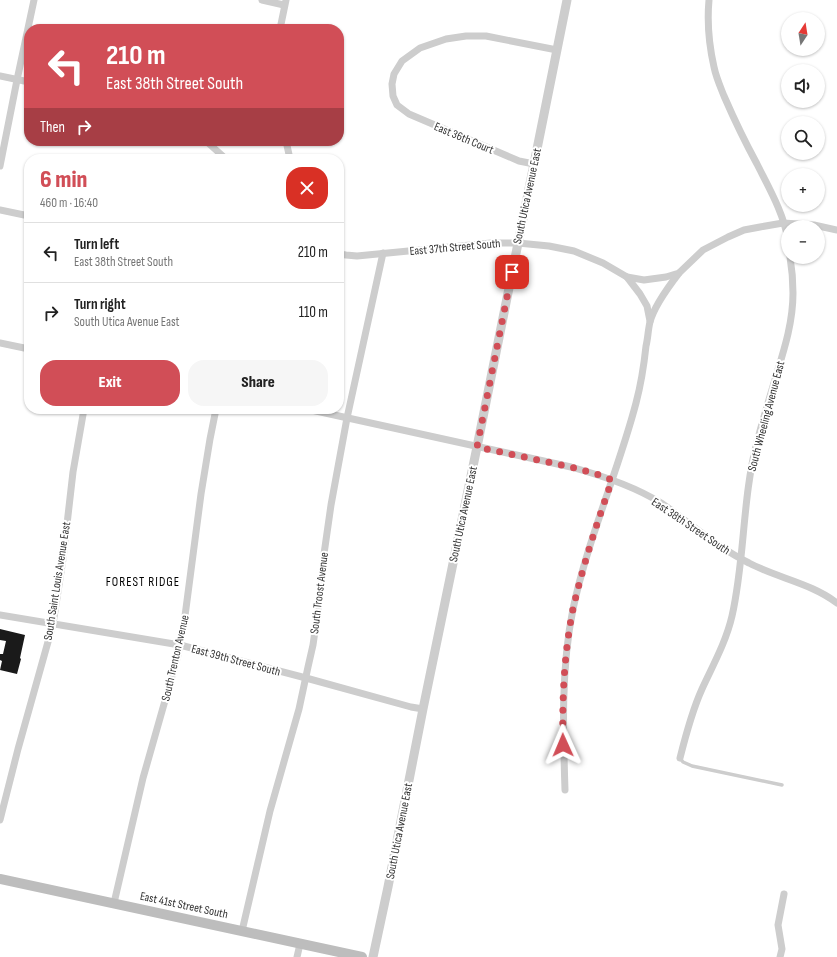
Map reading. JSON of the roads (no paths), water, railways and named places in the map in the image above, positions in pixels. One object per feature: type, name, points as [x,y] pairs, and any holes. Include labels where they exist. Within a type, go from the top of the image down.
[{"type":"main road","name":"East 41st Street South","points":[[0,879],[362,957]]},
{"type":"street","points":[[29,24],[34,0]]},
{"type":"street","points":[[262,0],[285,2],[281,24]]},
{"type":"street","name":"South Utica Avenue East","points":[[373,957],[567,0]]},
{"type":"street","points":[[709,0],[708,12],[714,68],[740,132],[770,190],[783,220]]},
{"type":"street","name":"East 36th Court","points":[[534,164],[519,161],[409,114],[397,105],[393,96],[392,84],[394,74],[402,61],[420,48],[446,39],[466,36],[486,36],[557,50]]},
{"type":"street","points":[[0,166],[24,47]]},
{"type":"street","points":[[0,76],[24,81]]},
{"type":"street","points":[[212,146],[220,154]]},
{"type":"street","points":[[0,210],[24,215]]},
{"type":"street","name":"East 37th Street South","points":[[344,255],[357,256],[491,242],[518,243],[549,246],[574,251],[627,277],[644,280],[666,277],[679,273],[703,250],[728,236],[760,226],[781,223]]},
{"type":"street","name":"East 37th Street South","points":[[825,227],[837,230]]},
{"type":"street","name":"South Troost Avenue","points":[[242,931],[268,818],[293,728],[313,645],[331,504],[347,418],[383,253]]},
{"type":"street","name":"South Wheeling Avenue East","points":[[680,758],[695,706],[727,633],[735,600],[752,462],[763,418],[789,331],[793,294],[791,264]]},
{"type":"street","points":[[565,790],[563,730],[564,687],[567,646],[573,610],[583,568],[636,402],[650,321],[666,290],[679,273]]},
{"type":"street","points":[[627,277],[647,306],[650,321]]},
{"type":"street","points":[[0,343],[24,348]]},
{"type":"street","name":"South Saint Louis Avenue East","points":[[0,820],[16,756],[53,624],[63,559],[73,472],[83,414]]},
{"type":"street","name":"South Trenton Avenue","points":[[114,903],[143,778],[180,645],[201,494],[215,414]]},
{"type":"street","name":"East 38th Street South","points":[[329,414],[571,467],[600,475],[659,502],[722,548],[740,558],[812,588],[836,602]]},
{"type":"street","name":"East 39th Street South","points":[[0,615],[180,645],[423,709]]},
{"type":"street","points":[[780,957],[782,949],[778,925],[784,894]]},
{"type":"street","points":[[297,957],[300,944]]},
{"type":"lane","points":[[680,758],[683,762],[692,766],[782,785]]},
{"type":"district","name":"FOREST RIDGE","points":[[143,581]]}]
